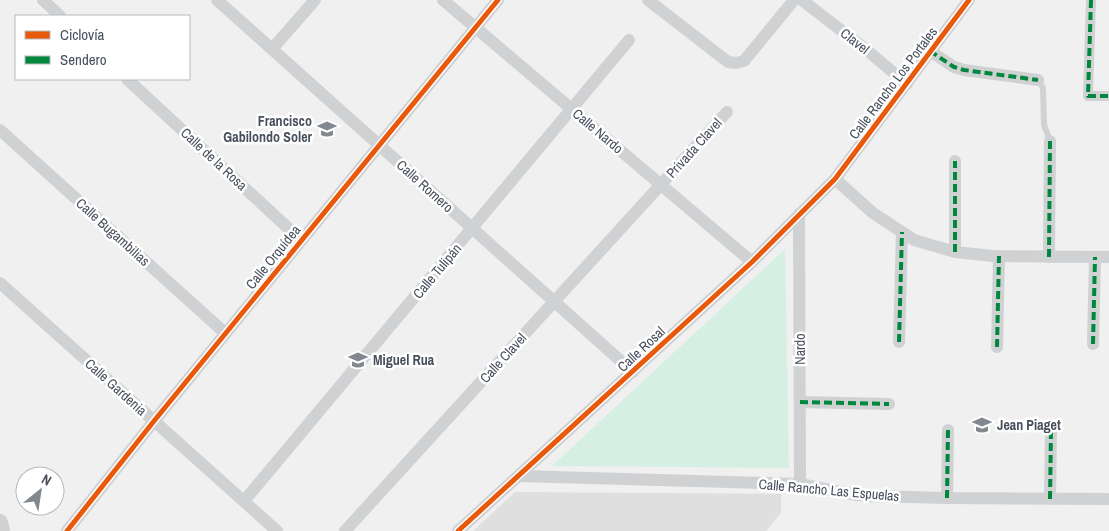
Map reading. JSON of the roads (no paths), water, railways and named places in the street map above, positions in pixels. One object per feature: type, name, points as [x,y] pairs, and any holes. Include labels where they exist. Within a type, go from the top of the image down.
[{"type":"street","points":[[42,0],[59,15]]},
{"type":"street","name":"Calle Romero","points":[[217,0],[633,372]]},
{"type":"street","points":[[272,49],[315,0]]},
{"type":"street","name":"Calle Nardo","points":[[443,0],[476,26],[752,262]]},
{"type":"street","name":"Calle Orquídea","points":[[67,531],[154,421],[498,0]]},
{"type":"street","points":[[648,0],[728,62],[736,63],[744,61],[794,0]]},
{"type":"street","name":"Clavel","points":[[802,0],[907,84]]},
{"type":"street","points":[[1091,0],[1088,96],[1109,96]]},
{"type":"street","name":"Calle Rancho Los Portales","points":[[835,180],[907,84],[965,1]]},
{"type":"street","name":"Calle Tulipán","points":[[244,502],[629,40]]},
{"type":"street","points":[[930,51],[954,67],[964,70],[1038,80]]},
{"type":"street","name":"Calle de la Rosa","points":[[128,80],[301,240]]},
{"type":"street","name":"Privada Clavel","points":[[661,184],[728,112]]},
{"type":"street","name":"Calle Bugambilias","points":[[0,130],[226,333]]},
{"type":"street","points":[[1049,257],[1050,141]]},
{"type":"street","points":[[955,161],[955,252]]},
{"type":"street","points":[[835,180],[873,213],[914,240],[955,252],[999,256],[1109,257]]},
{"type":"street","name":"Calle Rosal","points":[[458,531],[752,262],[835,180]]},
{"type":"street","name":"Calle Clavel","points":[[345,531],[661,184]]},
{"type":"street","name":"Nardo","points":[[800,214],[800,484]]},
{"type":"street","points":[[899,342],[902,232]]},
{"type":"street","points":[[997,347],[999,256]]},
{"type":"street","points":[[1093,344],[1095,257]]},
{"type":"street","name":"Calle Gardenia","points":[[0,283],[277,531]]},
{"type":"street","points":[[800,402],[889,404]]},
{"type":"street","points":[[947,498],[948,430]]},
{"type":"street","points":[[1050,499],[1051,430]]},
{"type":"street","name":"Calle Rancho Las Espuelas","points":[[519,476],[800,484],[856,495],[947,498],[1109,499]]},
{"type":"street","points":[[0,522],[2,531]]},
{"type":"lane","points":[[1038,80],[1043,88],[1044,125],[1050,141]]},
{"type":"place","name":"Francisco Gabilondo Soler","points":[[327,129]]},
{"type":"place","name":"Miguel Rua","points":[[358,360]]},
{"type":"place","name":"Jean Piaget","points":[[982,425]]}]
